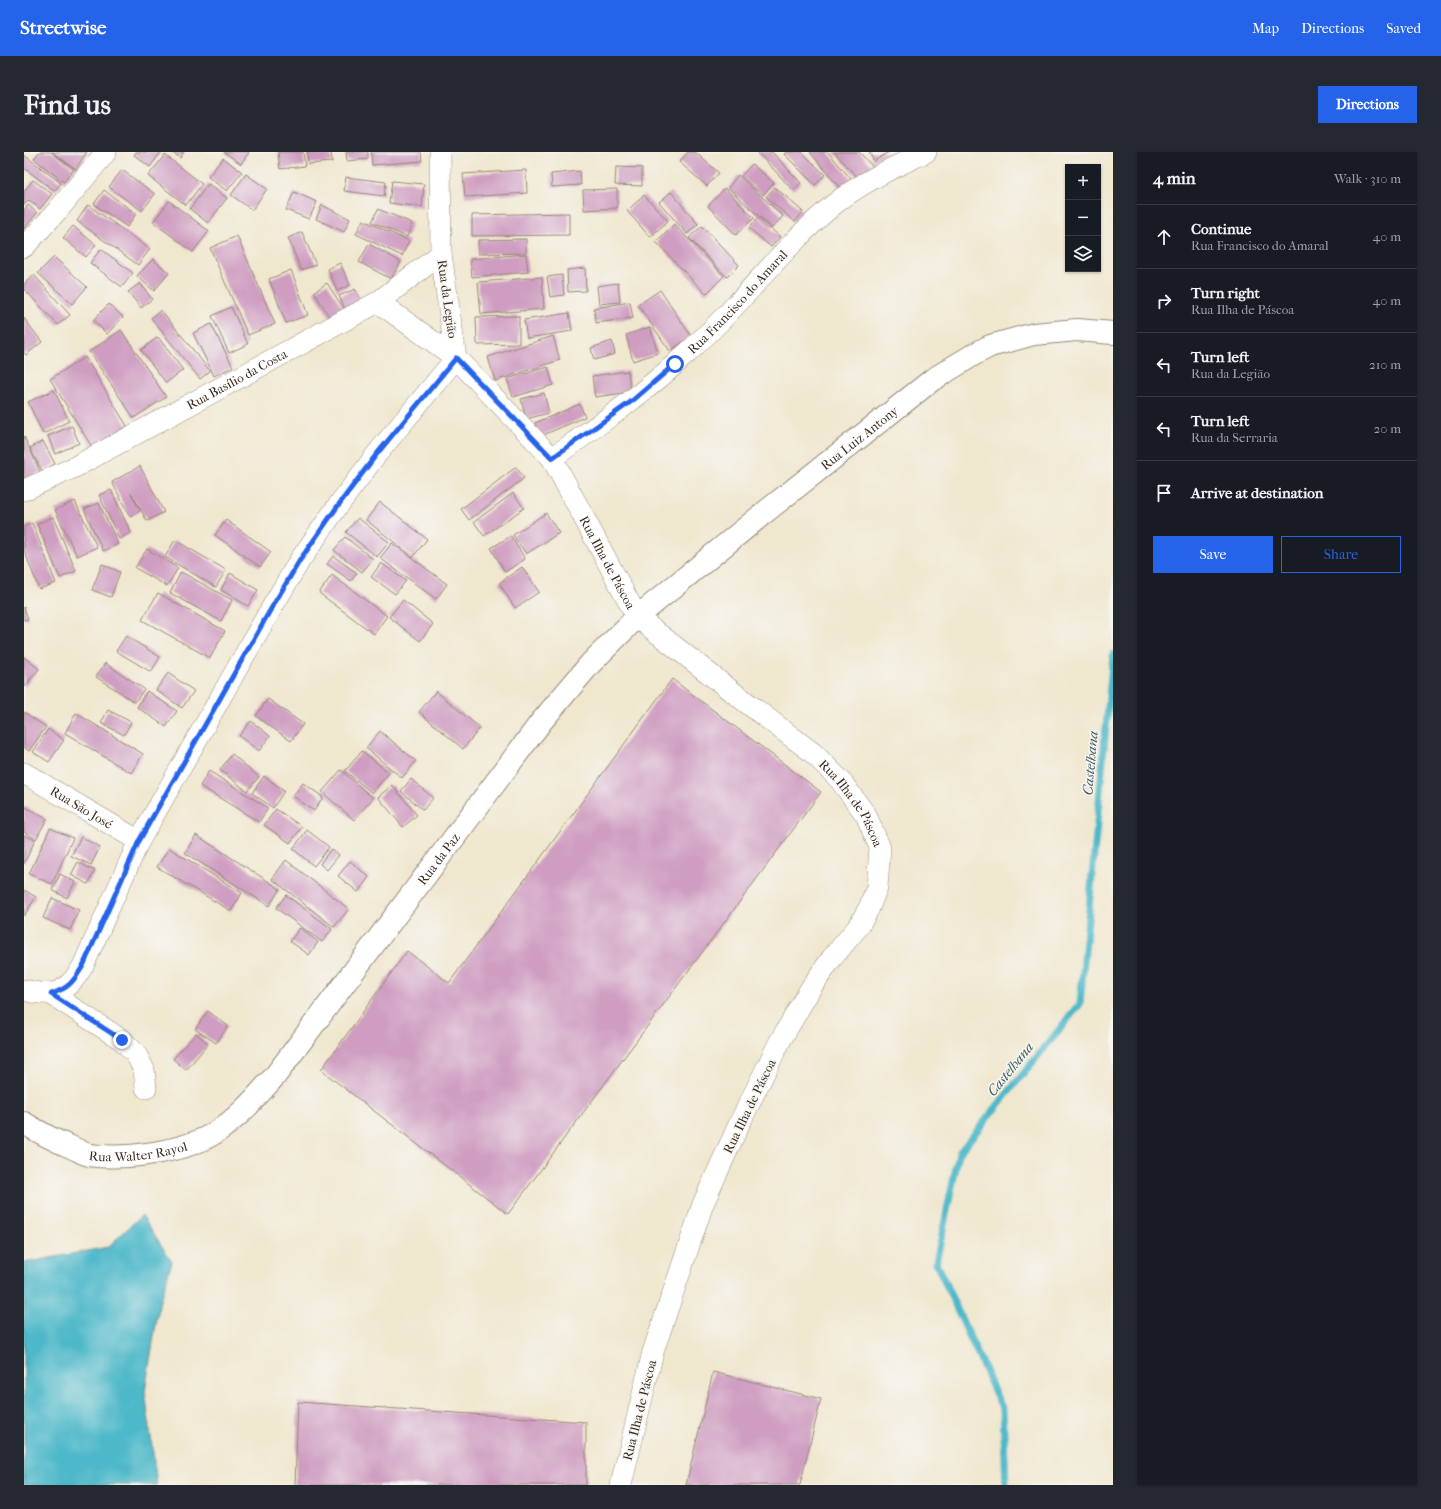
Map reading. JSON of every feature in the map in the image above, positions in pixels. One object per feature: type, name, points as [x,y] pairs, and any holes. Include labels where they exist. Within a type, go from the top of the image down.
[{"type":"street","points":[[24,247],[58,210],[106,152]]},
{"type":"street","name":"Rua da Legião","points":[[440,152],[441,254],[456,358]]},
{"type":"street","name":"Rua Francisco do Amaral","points":[[552,458],[632,401],[675,364],[730,311],[796,239],[833,206],[860,187],[926,152]]},
{"type":"street","name":"Rua Basílio da Costa","points":[[24,490],[80,465],[378,302],[441,254]]},
{"type":"street","name":"Rua Ilha de Páscoa","points":[[378,302],[456,358],[552,458],[637,617],[813,753],[840,780],[866,815],[880,848],[877,887],[869,908],[858,927],[832,958],[812,986],[779,1043],[740,1122],[703,1204],[653,1352],[621,1485]]},
{"type":"street","name":"Rua Luiz Antony","points":[[637,617],[770,508],[926,385],[973,355],[990,346],[1034,334],[1077,330],[1113,332]]},
{"type":"street","points":[[24,990],[38,994],[51,994],[64,990],[75,979],[83,966],[139,841],[300,560],[376,455],[456,358]]},
{"type":"street","name":"Rua da Paz","points":[[247,1106],[275,1076],[541,722],[591,663],[637,617]]},
{"type":"street","name":"Rua São José","points":[[24,773],[139,841]]},
{"type":"street","points":[[51,994],[122,1040],[136,1054],[144,1070],[146,1088]]},
{"type":"street","name":"Rua Walter Rayol","points":[[24,1124],[51,1139],[88,1155],[122,1156],[160,1152],[195,1143],[216,1133],[247,1106]]},
{"type":"water","points":[[142,1215],[172,1262],[160,1300],[145,1391],[157,1485],[24,1485],[24,1263],[108,1247]]},
{"type":"building","points":[[39,152],[51,152],[74,169],[64,182],[34,159]]},
{"type":"building","points":[[52,152],[87,152],[76,169]]},
{"type":"building","points":[[136,152],[161,152],[150,167],[134,155]]},
{"type":"building","points":[[172,152],[184,152],[180,158]]},
{"type":"building","points":[[224,152],[249,152],[241,164]]},
{"type":"building","points":[[278,152],[303,152],[305,166],[280,169]]},
{"type":"building","points":[[307,152],[331,152],[332,162],[308,164]]},
{"type":"building","points":[[346,152],[368,152],[368,159],[347,161]]},
{"type":"building","points":[[371,152],[421,152],[422,161],[372,165]]},
{"type":"building","points":[[688,152],[695,152],[719,173],[707,186],[679,162]]},
{"type":"building","points":[[772,152],[801,183],[793,190],[758,153]]},
{"type":"building","points":[[786,152],[802,152],[825,175],[815,185],[784,154]]},
{"type":"building","points":[[810,152],[828,152],[851,179],[840,188]]},
{"type":"building","points":[[834,152],[859,152],[874,168],[861,181]]},
{"type":"building","points":[[869,152],[889,152],[874,161]]},
{"type":"building","points":[[24,155],[61,183],[55,191],[24,168]]},
{"type":"building","points":[[165,155],[202,184],[186,205],[148,176]]},
{"type":"building","points":[[223,158],[242,172],[227,191],[208,177]]},
{"type":"building","points":[[752,164],[774,183],[763,195],[741,176]]},
{"type":"building","points":[[616,167],[642,168],[642,186],[615,185]]},
{"type":"building","points":[[122,170],[155,194],[142,211],[109,187]]},
{"type":"building","points":[[526,170],[527,193],[465,197],[463,174]]},
{"type":"building","points":[[580,171],[581,185],[552,187],[551,174]]},
{"type":"building","points":[[246,174],[267,189],[252,210],[231,195]]},
{"type":"building","points":[[738,175],[783,216],[772,228],[728,188]]},
{"type":"building","points":[[346,177],[386,182],[384,196],[344,191]]},
{"type":"building","points":[[33,180],[52,194],[40,209],[29,200],[24,205],[24,192]]},
{"type":"building","points":[[392,181],[424,184],[422,207],[389,203]]},
{"type":"building","points":[[208,184],[227,198],[208,223],[190,209]]},
{"type":"building","points":[[775,187],[803,212],[795,222],[766,197]]},
{"type":"building","points":[[725,188],[754,218],[736,235],[708,206]]},
{"type":"building","points":[[617,189],[617,208],[584,210],[583,190]]},
{"type":"building","points":[[104,190],[136,214],[127,227],[94,204]]},
{"type":"building","points":[[294,192],[317,202],[309,219],[286,210]]},
{"type":"building","points":[[671,192],[698,224],[687,234],[659,202]]},
{"type":"building","points":[[644,195],[668,221],[650,237],[627,211]]},
{"type":"building","points":[[169,201],[209,231],[193,252],[153,222]]},
{"type":"building","points":[[28,205],[37,213],[24,229],[24,210]]},
{"type":"building","points":[[88,205],[150,249],[138,265],[77,221]]},
{"type":"building","points":[[322,205],[350,219],[344,232],[316,219]]},
{"type":"building","points":[[378,209],[412,223],[407,237],[372,222]]},
{"type":"building","points":[[569,213],[569,235],[472,236],[472,215]]},
{"type":"building","points":[[758,217],[780,237],[771,247],[749,228]]},
{"type":"building","points":[[363,220],[409,241],[402,256],[356,234]]},
{"type":"building","points":[[674,224],[724,276],[706,294],[656,242]]},
{"type":"building","points":[[73,226],[96,245],[86,257],[63,238]]},
{"type":"building","points":[[702,226],[739,265],[727,277],[689,238]]},
{"type":"building","points":[[302,232],[316,265],[301,270],[288,238]]},
{"type":"building","points":[[237,236],[275,324],[248,335],[210,248]]},
{"type":"building","points":[[526,239],[526,253],[478,254],[478,240]]},
{"type":"building","points":[[369,244],[401,262],[391,279],[359,262]]},
{"type":"building","points":[[101,249],[133,273],[122,287],[90,263]]},
{"type":"building","points":[[526,254],[528,272],[472,277],[470,259]]},
{"type":"building","points":[[54,257],[87,287],[72,304],[38,273]]},
{"type":"building","points":[[153,259],[169,273],[154,291],[137,276]]},
{"type":"building","points":[[340,263],[350,285],[337,291],[328,269]]},
{"type":"building","points":[[585,268],[586,291],[568,292],[567,270]]},
{"type":"building","points":[[291,270],[308,315],[286,323],[269,279]]},
{"type":"building","points":[[34,275],[70,315],[58,325],[24,289],[24,284]]},
{"type":"building","points":[[562,275],[564,295],[550,297],[547,277]]},
{"type":"building","points":[[542,277],[544,309],[481,314],[478,282]]},
{"type":"building","points":[[140,283],[152,299],[141,308],[128,292]]},
{"type":"building","points":[[327,283],[344,309],[330,318],[314,292]]},
{"type":"building","points":[[618,283],[620,302],[599,304],[597,286]]},
{"type":"building","points":[[355,289],[361,301],[345,309],[339,296]]},
{"type":"building","points":[[660,290],[691,336],[670,351],[638,305]]},
{"type":"building","points":[[630,302],[633,318],[596,323],[594,308]]},
{"type":"building","points":[[109,304],[123,317],[107,334],[93,320]]},
{"type":"building","points":[[231,307],[248,344],[229,353],[212,316]]},
{"type":"building","points":[[161,310],[210,371],[200,379],[151,318]]},
{"type":"building","points":[[569,313],[572,331],[527,338],[524,320]]},
{"type":"building","points":[[519,316],[519,344],[477,345],[476,317]]},
{"type":"building","points":[[24,318],[42,342],[26,355],[24,353]]},
{"type":"building","points":[[211,324],[233,367],[214,376],[193,333]]},
{"type":"building","points":[[650,327],[658,353],[633,361],[626,335]]},
{"type":"building","points":[[121,330],[166,397],[134,418],[89,352]]},
{"type":"building","points":[[553,336],[560,360],[495,381],[488,357]]},
{"type":"building","points":[[158,337],[183,370],[166,383],[141,350]]},
{"type":"building","points":[[612,341],[615,354],[594,360],[591,348]]},
{"type":"building","points":[[85,357],[127,426],[92,447],[50,379]]},
{"type":"building","points":[[548,367],[553,385],[513,397],[507,379]]},
{"type":"building","points":[[628,371],[631,392],[595,397],[592,376]]},
{"type":"building","points":[[54,390],[69,421],[43,434],[28,402]]},
{"type":"building","points":[[544,393],[549,413],[526,419],[521,399]]},
{"type":"building","points":[[580,404],[585,417],[541,436],[535,423]]},
{"type":"building","points":[[72,426],[79,443],[55,454],[48,436]]},
{"type":"building","points":[[24,436],[40,472],[24,479]]},
{"type":"building","points":[[43,441],[55,464],[42,471],[30,448]]},
{"type":"building","points":[[140,466],[164,512],[147,521],[131,493],[140,511],[130,517],[112,482]]},
{"type":"building","points":[[516,467],[524,478],[469,520],[461,509]]},
{"type":"building","points":[[111,490],[131,533],[119,539],[99,495]]},
{"type":"building","points":[[513,493],[524,508],[484,536],[474,522]]},
{"type":"building","points":[[75,501],[97,547],[77,556],[55,510]]},
{"type":"building","points":[[380,502],[427,539],[413,557],[366,520]]},
{"type":"building","points":[[99,503],[118,544],[103,551],[84,509]]},
{"type":"building","points":[[546,513],[559,533],[526,554],[513,535]]},
{"type":"building","points":[[53,517],[76,571],[60,578],[37,524]]},
{"type":"building","points":[[358,518],[389,542],[377,557],[346,532]]},
{"type":"building","points":[[226,520],[271,552],[260,567],[215,535]]},
{"type":"building","points":[[32,523],[56,583],[39,589],[24,550],[24,527]]},
{"type":"building","points":[[511,536],[525,559],[505,572],[491,548]]},
{"type":"building","points":[[345,537],[373,559],[362,572],[334,550]]},
{"type":"building","points":[[175,540],[226,570],[216,587],[165,557]]},
{"type":"building","points":[[392,543],[447,584],[436,599],[380,558]]},
{"type":"building","points":[[147,549],[178,568],[167,586],[135,568]]},
{"type":"building","points":[[333,556],[357,573],[351,581],[327,564]]},
{"type":"building","points":[[381,563],[406,581],[395,594],[371,577]]},
{"type":"building","points":[[102,564],[120,572],[111,597],[92,590]]},
{"type":"building","points":[[522,567],[539,592],[515,608],[499,583]]},
{"type":"building","points":[[181,572],[232,600],[221,621],[170,593]]},
{"type":"building","points":[[230,573],[258,590],[248,606],[221,590]]},
{"type":"building","points":[[332,575],[387,616],[374,634],[319,593]]},
{"type":"building","points":[[158,593],[225,631],[210,658],[142,620]]},
{"type":"building","points":[[403,600],[433,624],[420,641],[389,617]]},
{"type":"building","points":[[24,607],[28,619],[24,620]]},
{"type":"building","points":[[126,636],[160,657],[151,672],[116,651]]},
{"type":"building","points":[[24,657],[39,669],[24,687]]},
{"type":"building","points":[[105,663],[144,689],[135,702],[96,677]]},
{"type":"building","points":[[168,673],[194,691],[182,708],[156,690]]},
{"type":"building","points":[[672,679],[821,792],[508,1214],[321,1070],[407,951],[449,983]]},
{"type":"building","points":[[147,691],[177,711],[166,727],[137,707]]},
{"type":"building","points":[[436,691],[480,728],[463,749],[419,712]]},
{"type":"building","points":[[268,699],[303,724],[291,741],[256,716]]},
{"type":"building","points":[[108,710],[131,722],[124,735],[101,723]]},
{"type":"building","points":[[24,712],[46,727],[29,751],[24,747]]},
{"type":"building","points":[[76,713],[143,754],[131,773],[65,733]]},
{"type":"building","points":[[251,721],[270,736],[259,751],[239,736]]},
{"type":"building","points":[[48,729],[64,740],[49,762],[33,752]]},
{"type":"building","points":[[380,731],[416,761],[402,778],[366,748]]},
{"type":"building","points":[[362,751],[389,773],[372,793],[345,771]]},
{"type":"building","points":[[232,754],[259,777],[247,791],[220,770]]},
{"type":"building","points":[[341,770],[373,798],[354,820],[322,792]]},
{"type":"building","points":[[209,771],[268,808],[259,822],[200,786]]},
{"type":"building","points":[[264,776],[284,791],[273,808],[252,793]]},
{"type":"building","points":[[411,779],[433,798],[423,810],[401,791]]},
{"type":"building","points":[[303,783],[323,797],[314,811],[293,796]]},
{"type":"building","points":[[392,785],[417,815],[403,827],[378,797]]},
{"type":"building","points":[[24,806],[47,819],[36,839],[24,832]]},
{"type":"building","points":[[276,809],[302,827],[290,843],[264,825]]},
{"type":"building","points":[[50,828],[73,838],[52,884],[29,874]]},
{"type":"building","points":[[307,830],[329,847],[314,866],[293,849]]},
{"type":"building","points":[[24,835],[35,840],[24,864]]},
{"type":"building","points":[[196,835],[280,889],[269,906],[185,853]]},
{"type":"building","points":[[81,837],[100,847],[91,865],[71,856]]},
{"type":"building","points":[[169,848],[242,893],[231,911],[157,867]]},
{"type":"building","points":[[331,849],[339,855],[327,870],[320,864]]},
{"type":"building","points":[[286,860],[349,909],[334,927],[272,879]]},
{"type":"building","points":[[350,861],[369,877],[358,892],[338,876]]},
{"type":"building","points":[[78,862],[95,871],[88,884],[71,875]]},
{"type":"building","points":[[60,874],[75,882],[67,898],[52,890]]},
{"type":"building","points":[[24,890],[36,897],[24,916]]},
{"type":"building","points":[[286,895],[332,929],[322,942],[276,908]]},
{"type":"building","points":[[52,898],[79,910],[70,930],[43,918]]},
{"type":"building","points":[[300,928],[318,942],[309,955],[290,941]]},
{"type":"building","points":[[208,1011],[228,1026],[216,1043],[195,1029]]},
{"type":"building","points":[[196,1033],[208,1044],[186,1070],[173,1059]]},
{"type":"building","points":[[713,1372],[821,1399],[800,1485],[686,1485]]},
{"type":"building","points":[[298,1402],[586,1422],[586,1485],[295,1485]]},
{"type":"waterway","name":"Castelhana","points":[[1006,1485],[1003,1410],[936,1263],[959,1153],[1080,1004],[1113,654]]},
{"type":"route","points":[[122,1040],[51,994],[64,990],[75,979],[83,966],[139,841],[268,614],[300,560],[376,455],[456,358],[552,458],[632,401],[675,364]]}]
